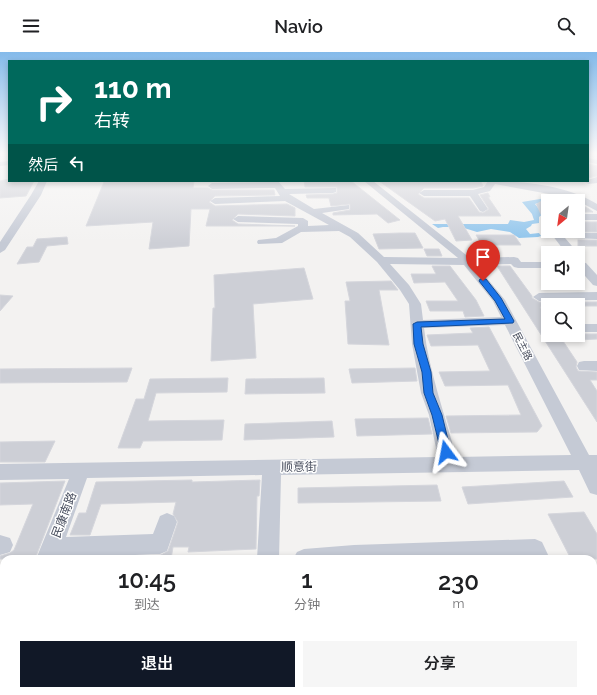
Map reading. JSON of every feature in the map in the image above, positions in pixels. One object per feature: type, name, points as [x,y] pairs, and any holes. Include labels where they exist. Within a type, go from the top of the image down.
[{"type":"street","points":[[0,250],[36,195],[42,183]]},
{"type":"street","name":"民主路","points":[[371,183],[467,262],[499,300],[590,462],[597,487]]},
{"type":"street","points":[[424,193],[473,193],[487,189],[491,183]]},
{"type":"street","points":[[503,183],[561,194]]},
{"type":"street","points":[[558,183],[562,188],[558,193]]},
{"type":"street","points":[[212,186],[332,190]]},
{"type":"street","points":[[215,201],[280,189],[313,212],[354,235],[381,260],[406,288],[415,304],[419,344],[426,372],[429,393],[437,415],[449,464]]},
{"type":"street","points":[[473,193],[484,209]]},
{"type":"street","points":[[585,198],[597,197]]},
{"type":"street","points":[[585,202],[592,204],[597,208]]},
{"type":"street","points":[[313,212],[346,207]]},
{"type":"street","points":[[585,217],[597,217]]},
{"type":"street","points":[[238,219],[303,221],[303,228]]},
{"type":"street","points":[[262,242],[278,241],[299,228],[341,228]]},
{"type":"street","points":[[585,236],[597,236]]},
{"type":"street","points":[[560,238],[566,246]]},
{"type":"street","points":[[381,260],[467,262],[514,260],[518,265],[541,265]]},
{"type":"street","points":[[585,265],[597,266]]},
{"type":"street","points":[[585,269],[597,282]]},
{"type":"street","points":[[539,297],[597,296]]},
{"type":"street","points":[[417,324],[510,321]]},
{"type":"street","points":[[585,328],[597,328]]},
{"type":"street","name":"顺意街","points":[[0,472],[590,462]]},
{"type":"street","points":[[268,555],[272,467]]},
{"type":"street","name":"民康南路","points":[[50,553],[81,470]]},
{"type":"street","points":[[50,553],[160,544],[166,522]]},
{"type":"street","points":[[399,555],[535,549],[537,555]]},
{"type":"water","points":[[541,199],[541,202],[535,204],[541,212],[539,223],[532,224],[526,229],[530,234],[539,233],[541,236],[519,238],[510,232],[491,229],[477,232],[461,227],[438,228],[432,224],[508,224],[510,220],[524,222],[534,220],[532,214],[522,202]]},
{"type":"building","points":[[0,183],[33,183],[26,196],[0,198]]},
{"type":"building","points":[[104,183],[194,183],[193,188],[208,188],[212,190],[274,190],[275,195],[215,196],[209,202],[215,206],[287,204],[295,208],[295,216],[238,214],[232,220],[238,224],[295,226],[206,226],[210,209],[191,209],[189,246],[149,249],[153,222],[86,226]]},
{"type":"building","points":[[304,183],[354,183],[400,220],[388,223],[377,214],[333,215],[333,213],[350,210],[350,204],[331,206],[329,198],[307,198],[306,195],[337,193],[337,187],[305,187]]},
{"type":"building","points":[[382,183],[482,183],[483,186],[473,188],[424,188],[418,194],[424,198],[469,198],[479,212],[483,213],[489,209],[480,195],[488,193],[490,197],[488,197],[501,216],[458,216],[472,240],[456,241],[445,219],[435,221]]},
{"type":"building","points":[[585,207],[589,209],[593,212],[585,212]]},
{"type":"building","points":[[585,222],[597,222],[597,232],[585,232]]},
{"type":"building","points":[[415,233],[423,248],[379,249],[373,234]]},
{"type":"building","points":[[476,235],[514,235],[521,245],[482,245]]},
{"type":"building","points":[[67,237],[68,244],[47,246],[39,262],[17,264],[27,247],[33,247],[37,239]]},
{"type":"building","points":[[578,240],[597,240],[597,246],[578,246]]},
{"type":"building","points":[[424,249],[439,249],[442,256],[427,256]]},
{"type":"building","points":[[432,266],[450,266],[476,300],[484,316],[465,317],[463,311],[430,311],[426,301],[458,301],[445,282],[414,283],[411,274],[436,274]]},
{"type":"building","points":[[497,266],[510,266],[532,298],[541,302],[541,335]]},
{"type":"building","points":[[304,268],[313,299],[253,304],[256,358],[211,361],[213,308],[215,308],[214,275]]},
{"type":"building","points":[[391,281],[398,290],[379,290],[389,345],[348,344],[345,301],[350,301],[346,282]]},
{"type":"building","points":[[0,295],[13,296],[0,311]]},
{"type":"building","points":[[585,302],[597,302],[597,306],[585,306]]},
{"type":"building","points":[[489,327],[542,426],[537,432],[451,433],[446,416],[521,415],[508,385],[445,386],[439,372],[490,371],[478,345],[431,346],[427,335],[473,333],[470,328]]},
{"type":"building","points":[[585,334],[597,334],[597,339],[585,340]]},
{"type":"building","points":[[546,342],[564,342],[577,362],[576,367],[578,371],[597,372],[597,380],[590,380],[597,391],[597,422]]},
{"type":"building","points":[[132,368],[127,382],[0,383],[0,369]]},
{"type":"building","points":[[415,368],[417,381],[352,383],[349,369]]},
{"type":"building","points":[[228,378],[227,392],[156,393],[148,421],[224,420],[222,440],[143,441],[140,448],[118,448],[136,399],[144,399],[150,379]]},
{"type":"building","points":[[324,378],[325,393],[245,394],[246,379]]},
{"type":"building","points":[[428,418],[432,434],[357,436],[355,419]]},
{"type":"building","points":[[332,421],[334,437],[244,440],[245,424]]},
{"type":"building","points":[[55,441],[45,462],[0,462],[0,442]]},
{"type":"building","points":[[260,480],[259,496],[257,496],[256,549],[188,552],[189,547],[173,547],[172,555],[161,555],[168,551],[178,522],[173,514],[176,502],[101,504],[90,535],[70,535],[79,513],[86,513],[96,482]]},
{"type":"building","points":[[65,481],[37,555],[3,555],[14,550],[33,504],[0,505],[0,483]]},
{"type":"building","points":[[564,481],[573,497],[468,504],[462,487]]},
{"type":"building","points":[[437,485],[441,501],[298,503],[298,488]]},
{"type":"building","points":[[584,512],[597,534],[597,555],[569,555],[548,514]]},
{"type":"route","points":[[446,452],[437,415],[429,393],[426,372],[419,344],[417,324],[510,321],[499,300],[483,281]]}]
